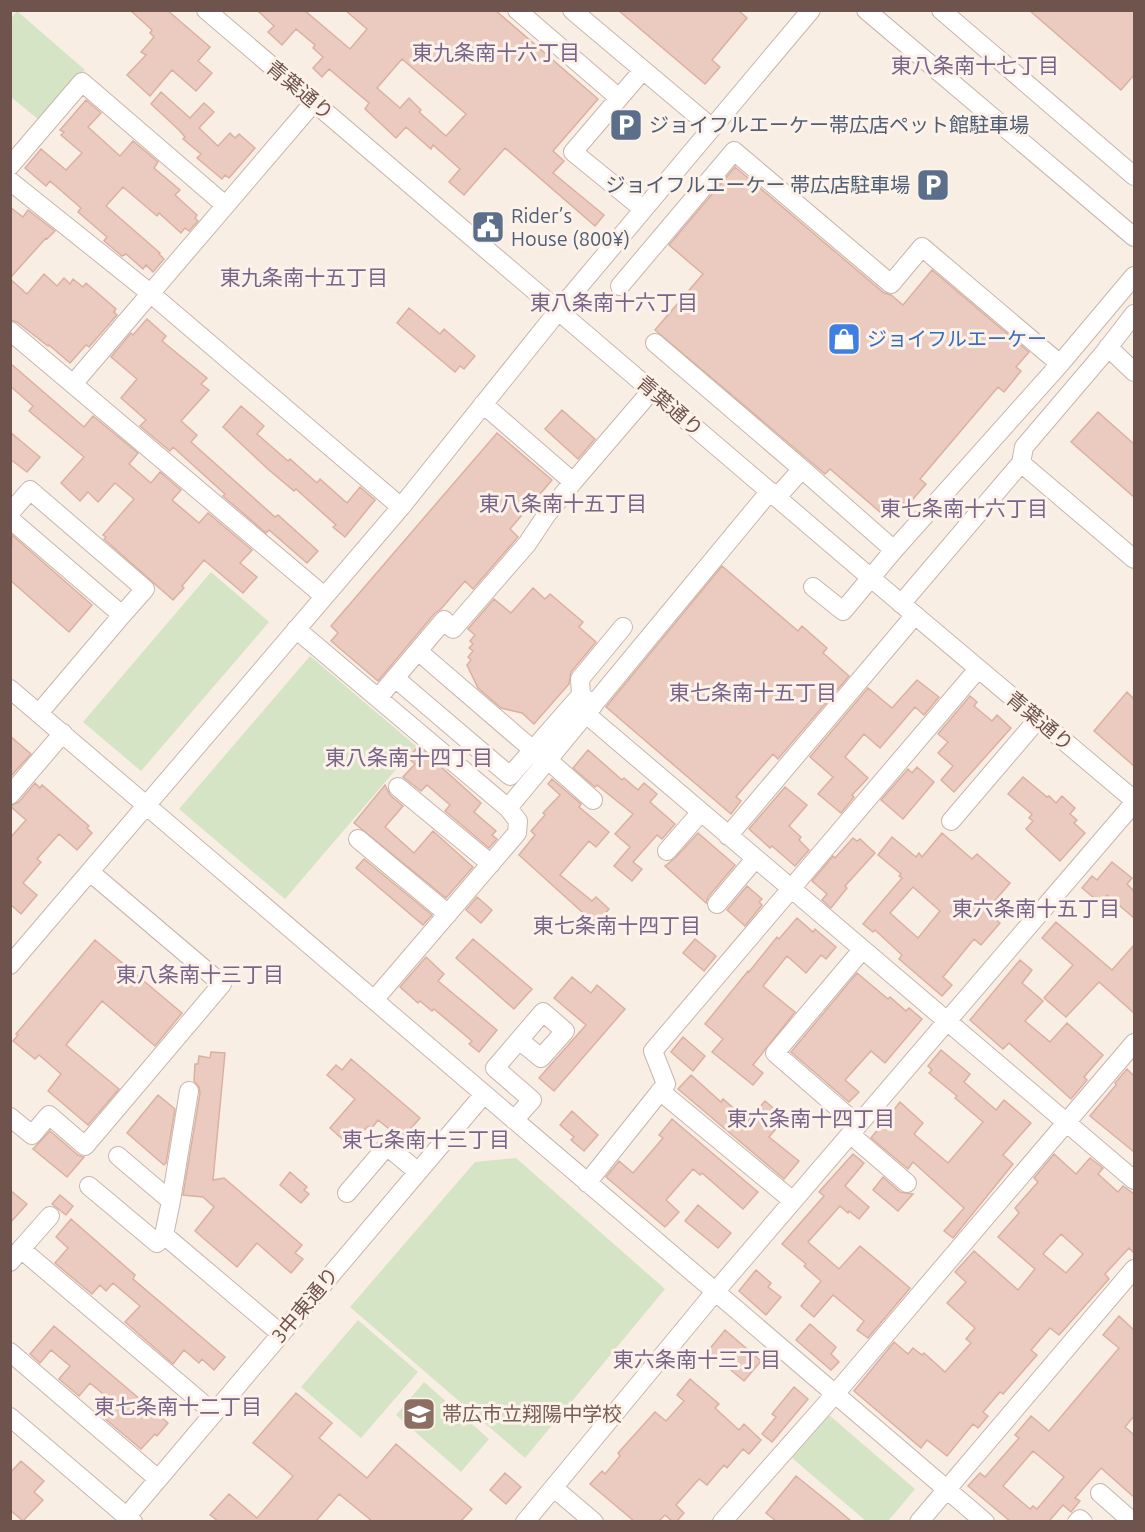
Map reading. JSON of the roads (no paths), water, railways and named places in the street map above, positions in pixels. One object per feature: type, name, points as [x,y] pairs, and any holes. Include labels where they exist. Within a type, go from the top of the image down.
[{"type":"street","name":"青葉通り","points":[[206,10],[1134,801]]},
{"type":"street","points":[[517,10],[619,98]]},
{"type":"street","points":[[572,10],[712,128]]},
{"type":"street","points":[[10,965],[401,507],[559,310],[811,10]]},
{"type":"street","points":[[866,10],[1134,237]]},
{"type":"street","points":[[941,10],[1134,176]]},
{"type":"street","points":[[643,70],[573,152],[643,209]]},
{"type":"street","points":[[10,166],[82,82],[225,205]]},
{"type":"street","points":[[73,384],[314,102]]},
{"type":"street","points":[[620,286],[734,151],[891,284],[922,247],[1060,364]]},
{"type":"street","points":[[10,181],[150,293],[401,507]]},
{"type":"street","points":[[813,587],[843,611],[894,550],[1060,364],[1134,276]]},
{"type":"street","points":[[728,836],[1021,464],[1024,447],[1134,314]]},
{"type":"street","points":[[10,331],[324,596]]},
{"type":"street","points":[[655,343],[894,550]]},
{"type":"street","points":[[1108,347],[1134,372]]},
{"type":"street","points":[[378,698],[444,620],[453,629],[527,544],[547,514],[652,390]]},
{"type":"street","points":[[483,404],[573,482]]},
{"type":"street","points":[[1021,464],[1134,559]]},
{"type":"street","points":[[395,678],[510,776],[540,755],[773,494],[802,469]]},
{"type":"street","points":[[10,513],[30,490],[145,589],[39,713]]},
{"type":"street","points":[[10,519],[122,615]]},
{"type":"street","points":[[623,627],[580,679],[587,705],[728,836],[1134,1180]]},
{"type":"street","points":[[296,629],[508,808],[518,821],[517,833],[374,1000]]},
{"type":"street","points":[[418,651],[593,800]]},
{"type":"street","points":[[587,1183],[666,1084],[653,1051],[978,669]]},
{"type":"street","points":[[10,689],[985,1521]]},
{"type":"street","points":[[951,821],[1038,718]]},
{"type":"street","points":[[10,795],[63,733]]},
{"type":"street","points":[[508,808],[540,755]]},
{"type":"street","points":[[398,787],[491,864]]},
{"type":"street","points":[[525,1521],[715,1292],[1134,801]]},
{"type":"street","points":[[667,851],[701,812]]},
{"type":"street","points":[[358,839],[448,914]]},
{"type":"street","points":[[717,904],[755,859]]},
{"type":"street","points":[[10,1117],[32,1135],[49,1115],[86,1146],[222,984],[90,872]]},
{"type":"street","points":[[862,950],[775,1053],[907,1183]]},
{"type":"street","points":[[514,1120],[532,1100],[495,1068],[519,1040]]},
{"type":"street","points":[[722,1521],[835,1394],[1134,1042]]},
{"type":"street","points":[[89,1186],[157,1243],[164,1235],[189,1091]]},
{"type":"street","points":[[660,1091],[793,1201]]},
{"type":"street","name":"3中東通り","points":[[130,1519],[158,1479],[484,1094]]},
{"type":"street","points":[[347,1192],[387,1146],[418,1172]]},
{"type":"street","points":[[118,1156],[171,1201]]},
{"type":"street","points":[[50,1216],[16,1255],[214,1413]]},
{"type":"street","points":[[164,1235],[281,1334]]},
{"type":"street","points":[[919,1521],[1134,1269]]},
{"type":"street","points":[[10,1352],[158,1479]]},
{"type":"street","points":[[14,1427],[130,1519]]},
{"type":"street","points":[[554,1488],[594,1521]]},
{"type":"street","points":[[1100,1493],[1133,1521]]},
{"type":"street","points":[[1077,1521],[1080,1519],[1083,1521]]},
{"type":"place","name":"ジョイフルエーケー帯広店ペット館駐車場","points":[[626,125]]},
{"type":"place","name":"ジョイフルエーケー 帯広店駐車場","points":[[933,185]]},
{"type":"place","name":"Rider’s House (800¥)","points":[[488,227]]},
{"type":"place","name":"ジョイフルエーケー","points":[[844,339]]},
{"type":"place","name":"帯広市立翔陽中学校","points":[[419,1414]]},
{"type":"district","name":"東九条南十六丁目","points":[[496,53]]},
{"type":"district","name":"東八条南十七丁目","points":[[975,66]]},
{"type":"district","name":"東九条南十五丁目","points":[[304,278]]},
{"type":"district","name":"東八条南十六丁目","points":[[614,303]]},
{"type":"district","name":"東八条南十五丁目","points":[[563,504]]},
{"type":"district","name":"東七条南十六丁目","points":[[964,509]]},
{"type":"district","name":"東七条南十五丁目","points":[[753,693]]},
{"type":"district","name":"東八条南十四丁目","points":[[409,758]]},
{"type":"district","name":"東六条南十五丁目","points":[[1036,909]]},
{"type":"district","name":"東七条南十四丁目","points":[[617,926]]},
{"type":"district","name":"東八条南十三丁目","points":[[200,975]]},
{"type":"district","name":"東六条南十四丁目","points":[[811,1119]]},
{"type":"district","name":"東七条南十三丁目","points":[[426,1140]]},
{"type":"district","name":"東六条南十三丁目","points":[[697,1360]]},
{"type":"district","name":"東七条南十二丁目","points":[[178,1407]]}]
